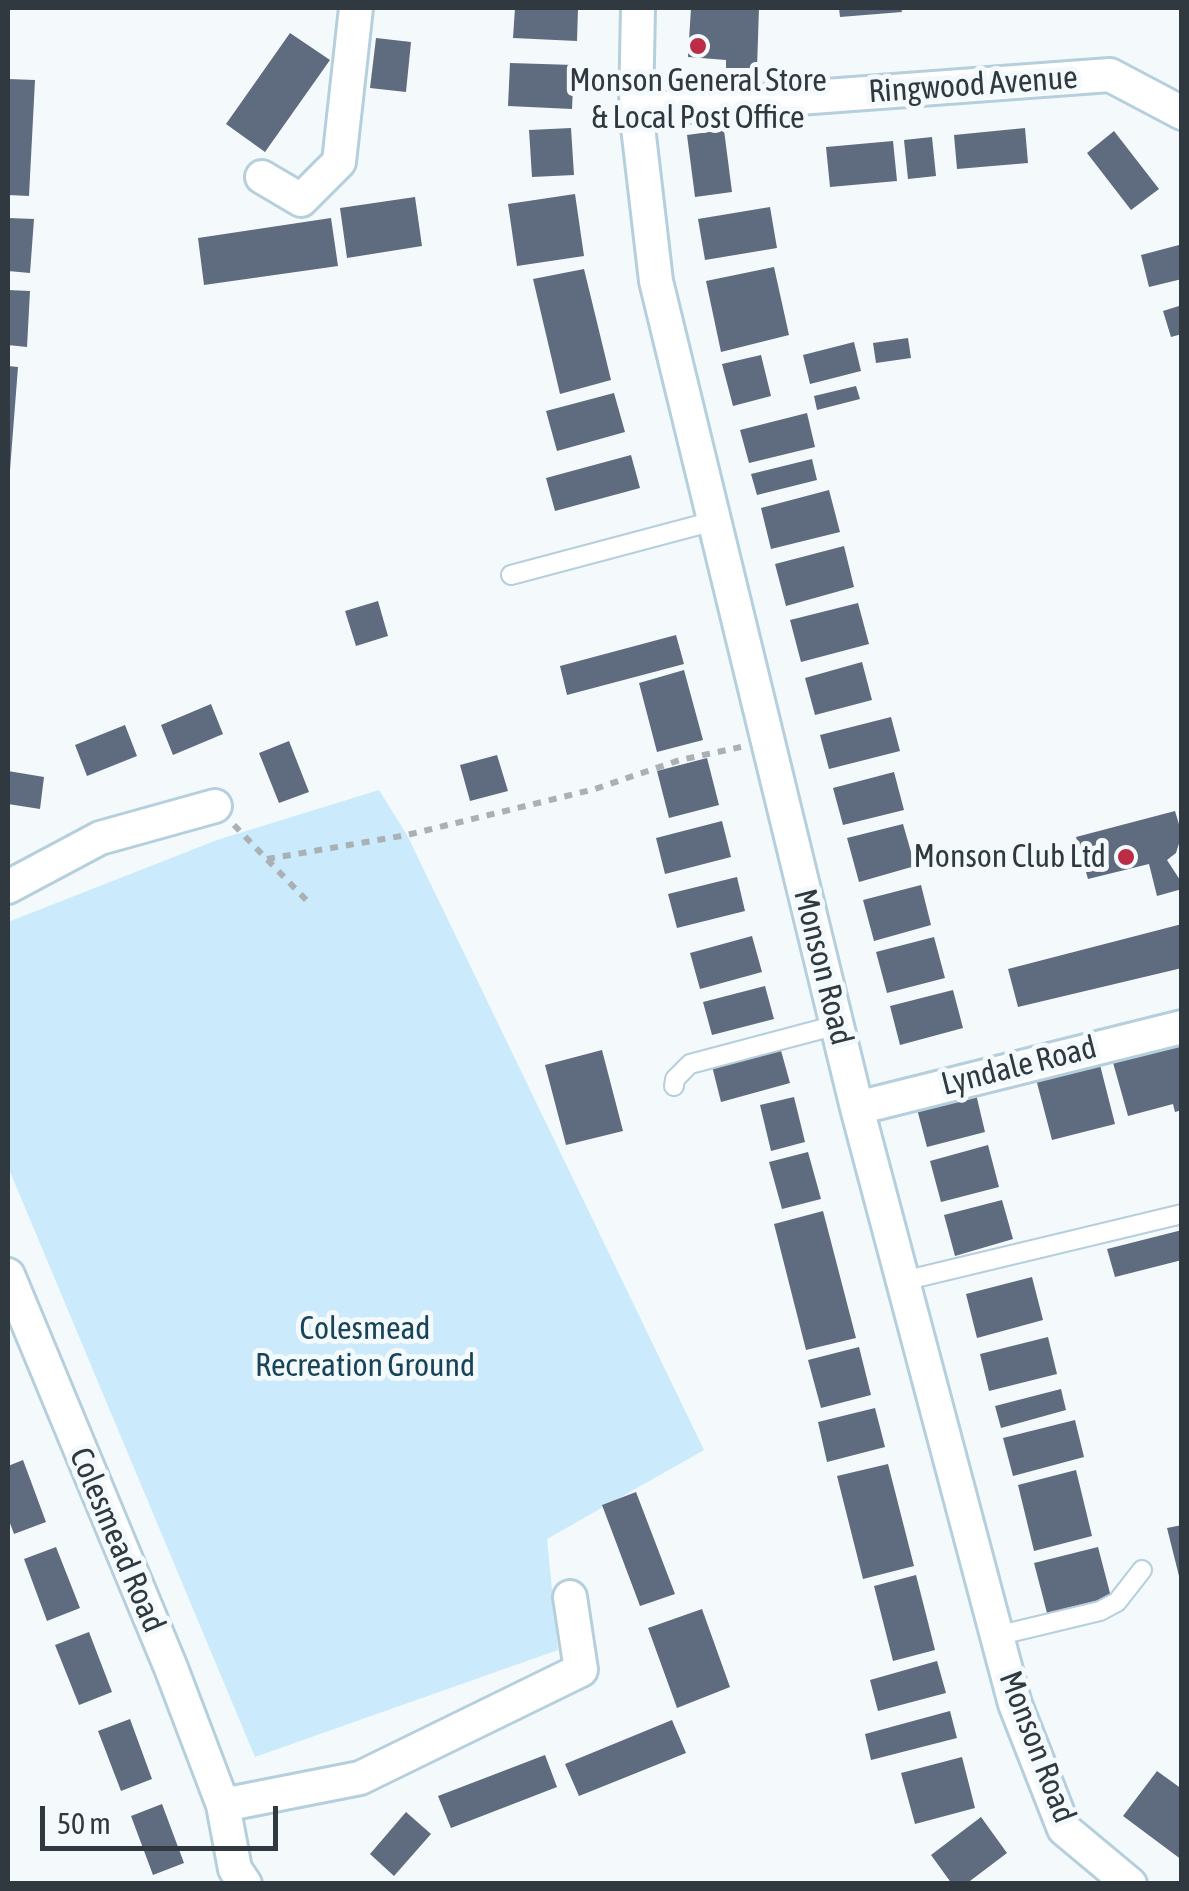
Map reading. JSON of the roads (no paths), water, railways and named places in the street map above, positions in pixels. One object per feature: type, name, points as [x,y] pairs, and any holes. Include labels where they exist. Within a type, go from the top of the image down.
[{"type":"street","points":[[262,177],[302,200],[339,162],[356,8]]},
{"type":"street","name":"Monson Road","points":[[638,8],[636,110],[656,282],[902,1281],[1014,1704],[1064,1829],[1130,1884]]},
{"type":"street","name":"Ringwood Avenue","points":[[636,110],[1110,74],[1182,113]]},
{"type":"street","points":[[8,887],[100,838],[215,806]]},
{"type":"street","name":"Lyndale Road","points":[[857,1108],[1182,1026]]},
{"type":"street","name":"Colesmead Road","points":[[8,1276],[171,1668],[222,1805],[235,1869],[245,1884]]},
{"type":"street","points":[[222,1805],[360,1778],[580,1670],[570,1597]]},
{"type":"lane","points":[[512,574],[714,521]]},
{"type":"lane","points":[[674,1086],[675,1079],[690,1064],[837,1025]]},
{"type":"lane","points":[[902,1281],[1182,1214]]},
{"type":"lane","points":[[996,1636],[1100,1611],[1117,1602],[1142,1570]]},
{"type":"place","name":"Monson General Store & Local Post Office","points":[[698,46]]},
{"type":"place","name":"Monson Club Ltd","points":[[1126,857]]},
{"type":"park label","name":"Colesmead Recreation Ground","points":[[365,1348]]}]
